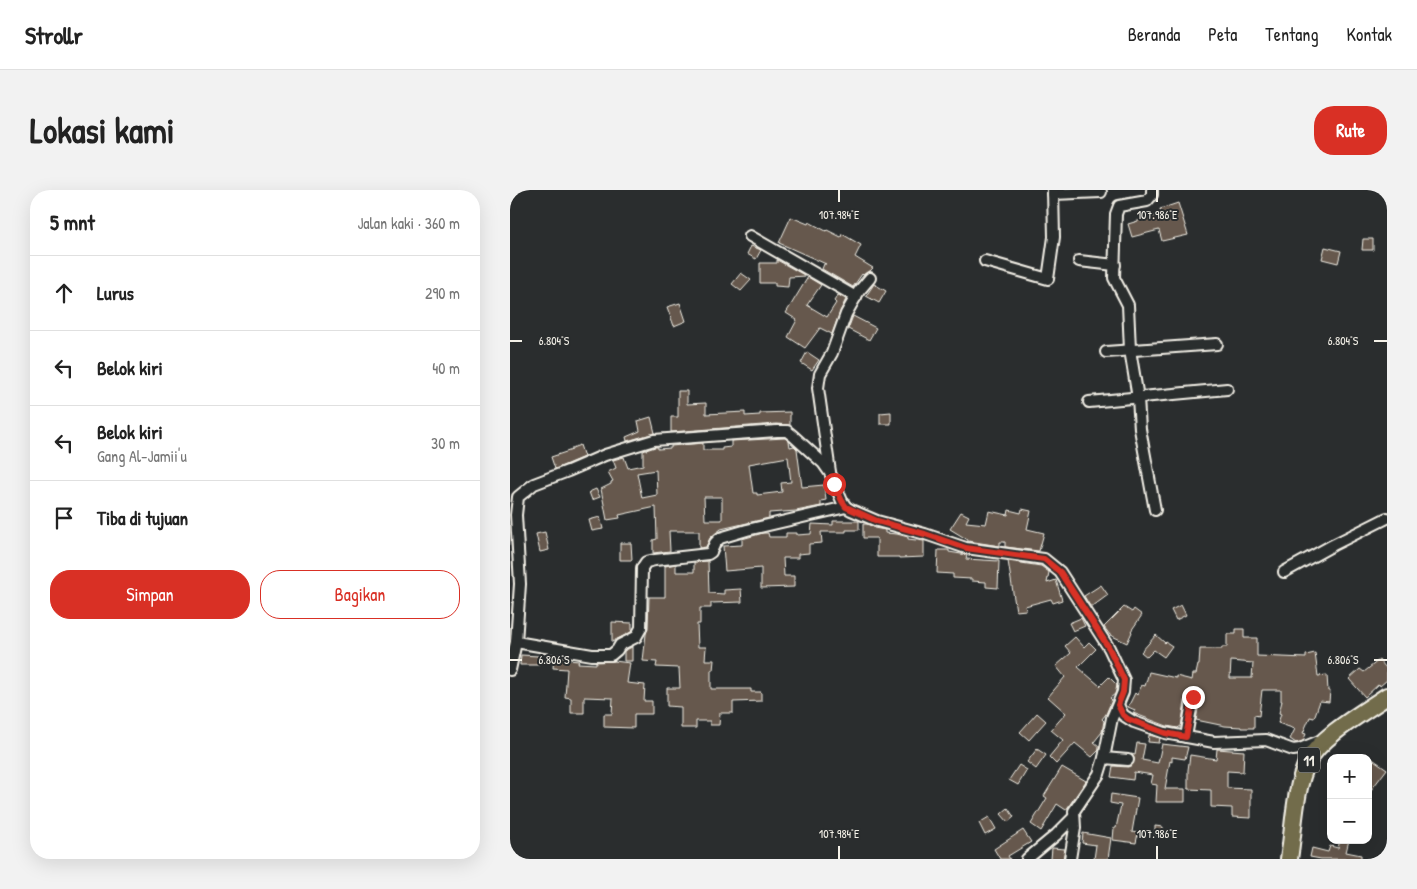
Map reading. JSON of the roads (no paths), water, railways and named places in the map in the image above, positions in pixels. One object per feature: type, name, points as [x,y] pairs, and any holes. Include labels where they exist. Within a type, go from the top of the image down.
[{"type":"highway","name":"11","points":[[1289,859],[1293,823],[1304,769],[1308,760],[1328,738],[1387,696]]},
{"type":"street","points":[[1152,190],[1152,195],[1147,201],[1119,206],[1116,214],[1114,278],[1128,305],[1130,350],[1138,398],[1140,429],[1155,510]]},
{"type":"street","points":[[985,261],[1048,279],[1054,237],[1053,192],[1101,192]]},
{"type":"street","points":[[750,236],[856,297]]},
{"type":"street","points":[[1079,261],[1115,264]]},
{"type":"street","points":[[830,472],[818,388],[820,374],[832,353],[846,314],[870,278]]},
{"type":"street","points":[[1106,352],[1217,344]]},
{"type":"street","points":[[1089,402],[1227,389]]},
{"type":"street","points":[[510,670],[516,642],[520,584],[516,515],[518,497],[534,484],[604,455],[654,440],[777,430],[786,431],[823,463],[830,472],[846,507],[877,521],[966,548],[1044,559],[1060,572],[1109,648],[1124,680],[1123,692],[1112,718],[1099,774],[1076,807],[1070,859]]},
{"type":"street","points":[[516,642],[592,655],[611,655],[620,645],[636,637],[641,628],[642,568],[646,562],[708,554],[711,552],[715,542],[720,538],[846,507]]},
{"type":"street","points":[[1284,572],[1333,545],[1387,519]]},
{"type":"street","points":[[1186,737],[1193,697]]},
{"type":"street","points":[[1118,705],[1123,715],[1134,722],[1165,733],[1221,743],[1266,740],[1293,750],[1328,738]]},
{"type":"street","points":[[1104,758],[1128,760]]},
{"type":"street","points":[[1026,859],[1056,835],[1074,817]]}]
